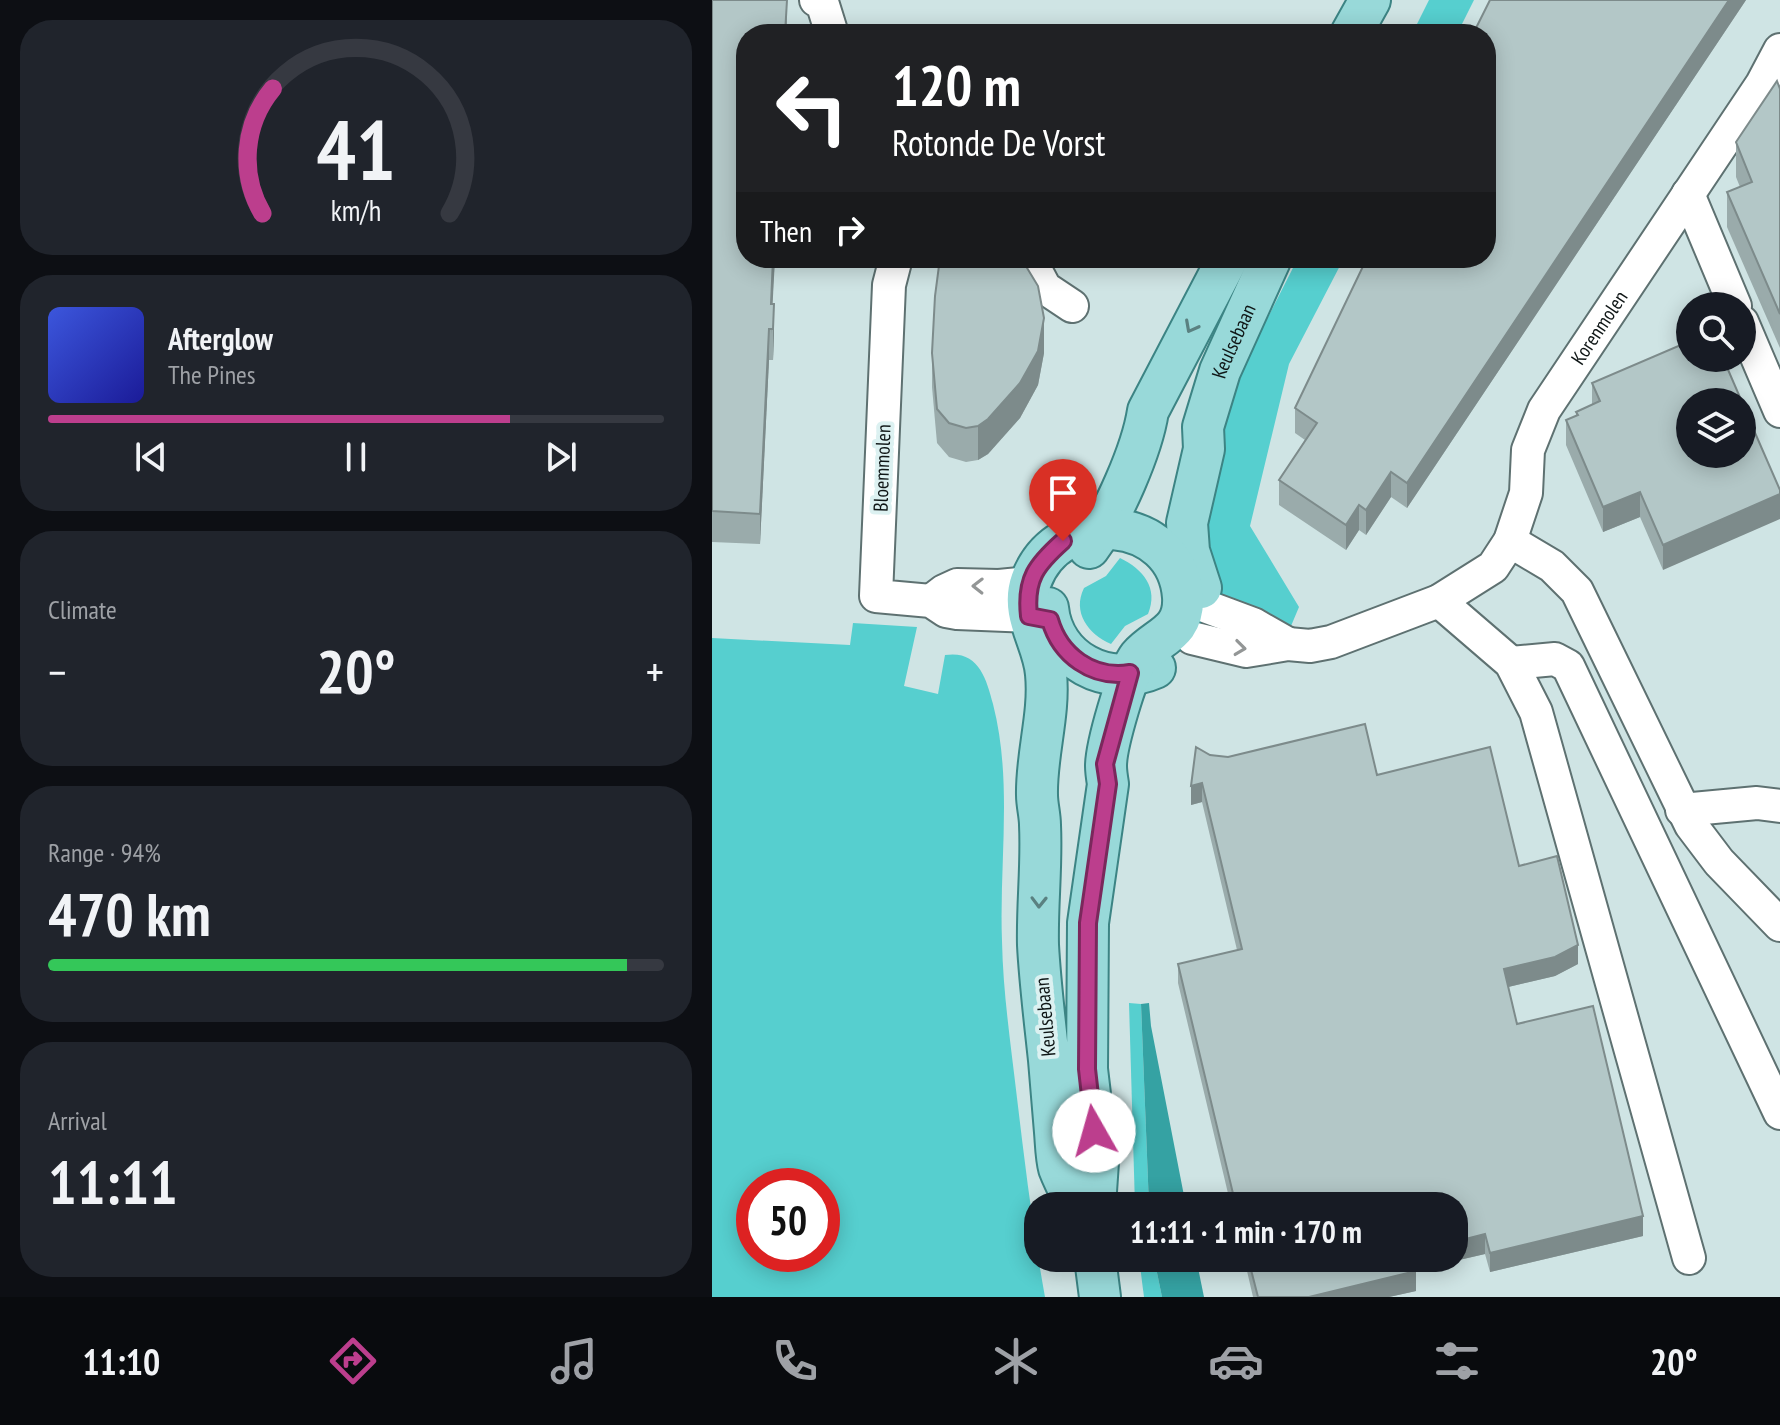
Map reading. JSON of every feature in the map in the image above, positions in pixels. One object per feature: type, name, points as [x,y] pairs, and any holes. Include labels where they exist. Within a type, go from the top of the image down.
[{"type":"main road","points":[[1357,24],[1370,0]]},
{"type":"main road","points":[[1387,24],[1400,0]]},
{"type":"main road","name":"Keulsebaan","points":[[1092,530],[1090,518],[1131,424],[1148,411],[1223,268]]},
{"type":"main road","name":"Keulsebaan","points":[[1177,552],[1170,512],[1189,447],[1203,427],[1220,371],[1266,268]]},
{"type":"main road","points":[[1092,530],[1133,533],[1177,552],[1179,579],[1192,614],[1181,614],[1173,630],[1143,654],[1139,672],[1119,675],[1079,663],[1044,626],[1038,565],[1063,541],[1092,530]]},
{"type":"main road","name":"Keulsebaan","points":[[1044,626],[1047,677],[1037,794],[1040,824],[1038,945],[1058,1166],[1070,1192]]},
{"type":"main road","name":"Keulsebaan","points":[[1096,1192],[1098,1162],[1087,1069],[1088,923],[1108,784],[1120,767],[1139,672]]},
{"type":"main road","points":[[1097,1272],[1100,1297]]},
{"type":"street","points":[[816,0],[822,2],[829,24]]},
{"type":"street","name":"Korenmolen","points":[[1192,614],[1246,651],[1288,644],[1310,646],[1331,642],[1439,601],[1493,567],[1510,541],[1526,493],[1528,450],[1544,410],[1762,84],[1780,50]]},
{"type":"street","points":[[1688,194],[1729,292]]},
{"type":"street","name":"Bloemmolen","points":[[890,268],[876,596],[931,601],[957,585],[999,586],[1044,626]]},
{"type":"street","points":[[1034,268],[1045,288],[1072,306]]},
{"type":"street","points":[[1756,355],[1780,411]]},
{"type":"street","points":[[1510,541],[1552,566],[1577,591],[1682,810],[1708,850],[1780,925]]},
{"type":"street","points":[[1439,601],[1511,663],[1536,712],[1689,1258]]},
{"type":"street","points":[[1511,663],[1555,659],[1568,666],[1780,1113]]},
{"type":"street","points":[[1682,810],[1757,803],[1780,806]]},
{"type":"shaded area","points":[[1429,0],[1474,0],[1462,24],[1417,24]]},
{"type":"shaded area","points":[[1293,268],[1339,268],[1289,364],[1250,526],[1299,607],[1291,626],[1237,608],[1218,595],[1197,550],[1230,392]]},
{"type":"shaded area","points":[[1120,558],[1142,574],[1152,596],[1148,614],[1125,626],[1111,644],[1089,628],[1080,605],[1084,588],[1106,576]]},
{"type":"shaded area","points":[[853,623],[917,627],[904,686],[938,694],[945,655],[973,661],[983,675],[999,733],[1004,792],[1003,961],[1029,1192],[1024,1192],[1024,1272],[1041,1272],[1045,1297],[712,1297],[712,638],[850,645]]},
{"type":"shaded area","points":[[1129,1003],[1141,1004],[1148,1192],[1135,1192]]},
{"type":"shaded area","points":[[1149,1003],[1183,1192],[1148,1192],[1141,1004]]},
{"type":"shaded area","points":[[1141,1272],[1157,1272],[1162,1297],[1144,1297]]},
{"type":"shaded area","points":[[1157,1272],[1199,1272],[1204,1297],[1162,1297]]},
{"type":"building","points":[[712,0],[787,0],[786,24],[736,24],[736,268],[773,268],[773,329],[769,329],[760,514],[712,511]]},
{"type":"building","points":[[1490,0],[1729,0],[1407,483],[1391,472],[1366,510],[1359,505],[1346,525],[1279,480],[1317,423],[1295,408],[1362,268],[1496,268],[1496,24],[1478,24]]},
{"type":"building","points":[[1777,81],[1780,89],[1780,314],[1727,192],[1752,182],[1736,142]]},
{"type":"building","points":[[939,268],[1027,268],[1038,286],[1044,318],[1038,351],[1020,383],[978,426],[966,428],[949,423],[937,409],[932,353]]},
{"type":"building","points":[[1676,347],[1676,372],[1729,372],[1736,388],[1676,388],[1676,468],[1756,468],[1756,435],[1780,494],[1663,545],[1640,492],[1603,507],[1566,420],[1600,401],[1592,383]]},
{"type":"building","points":[[1365,724],[1377,775],[1490,747],[1519,866],[1557,856],[1578,945],[1555,957],[1504,969],[1517,1024],[1593,1006],[1643,1216],[1490,1253],[1485,1234],[1468,1238],[1468,1192],[1233,1192],[1178,964],[1242,949],[1202,783],[1191,786],[1196,747],[1210,755],[1228,757]]},
{"type":"building","points":[[1252,1272],[1412,1272],[1309,1297],[1258,1297]]},
{"type":"route","points":[[1063,541],[1038,565],[1027,598],[1029,616],[1050,620],[1065,651],[1079,663],[1102,672],[1130,673],[1105,764],[1108,784],[1088,923],[1087,1069],[1094,1131]]}]
